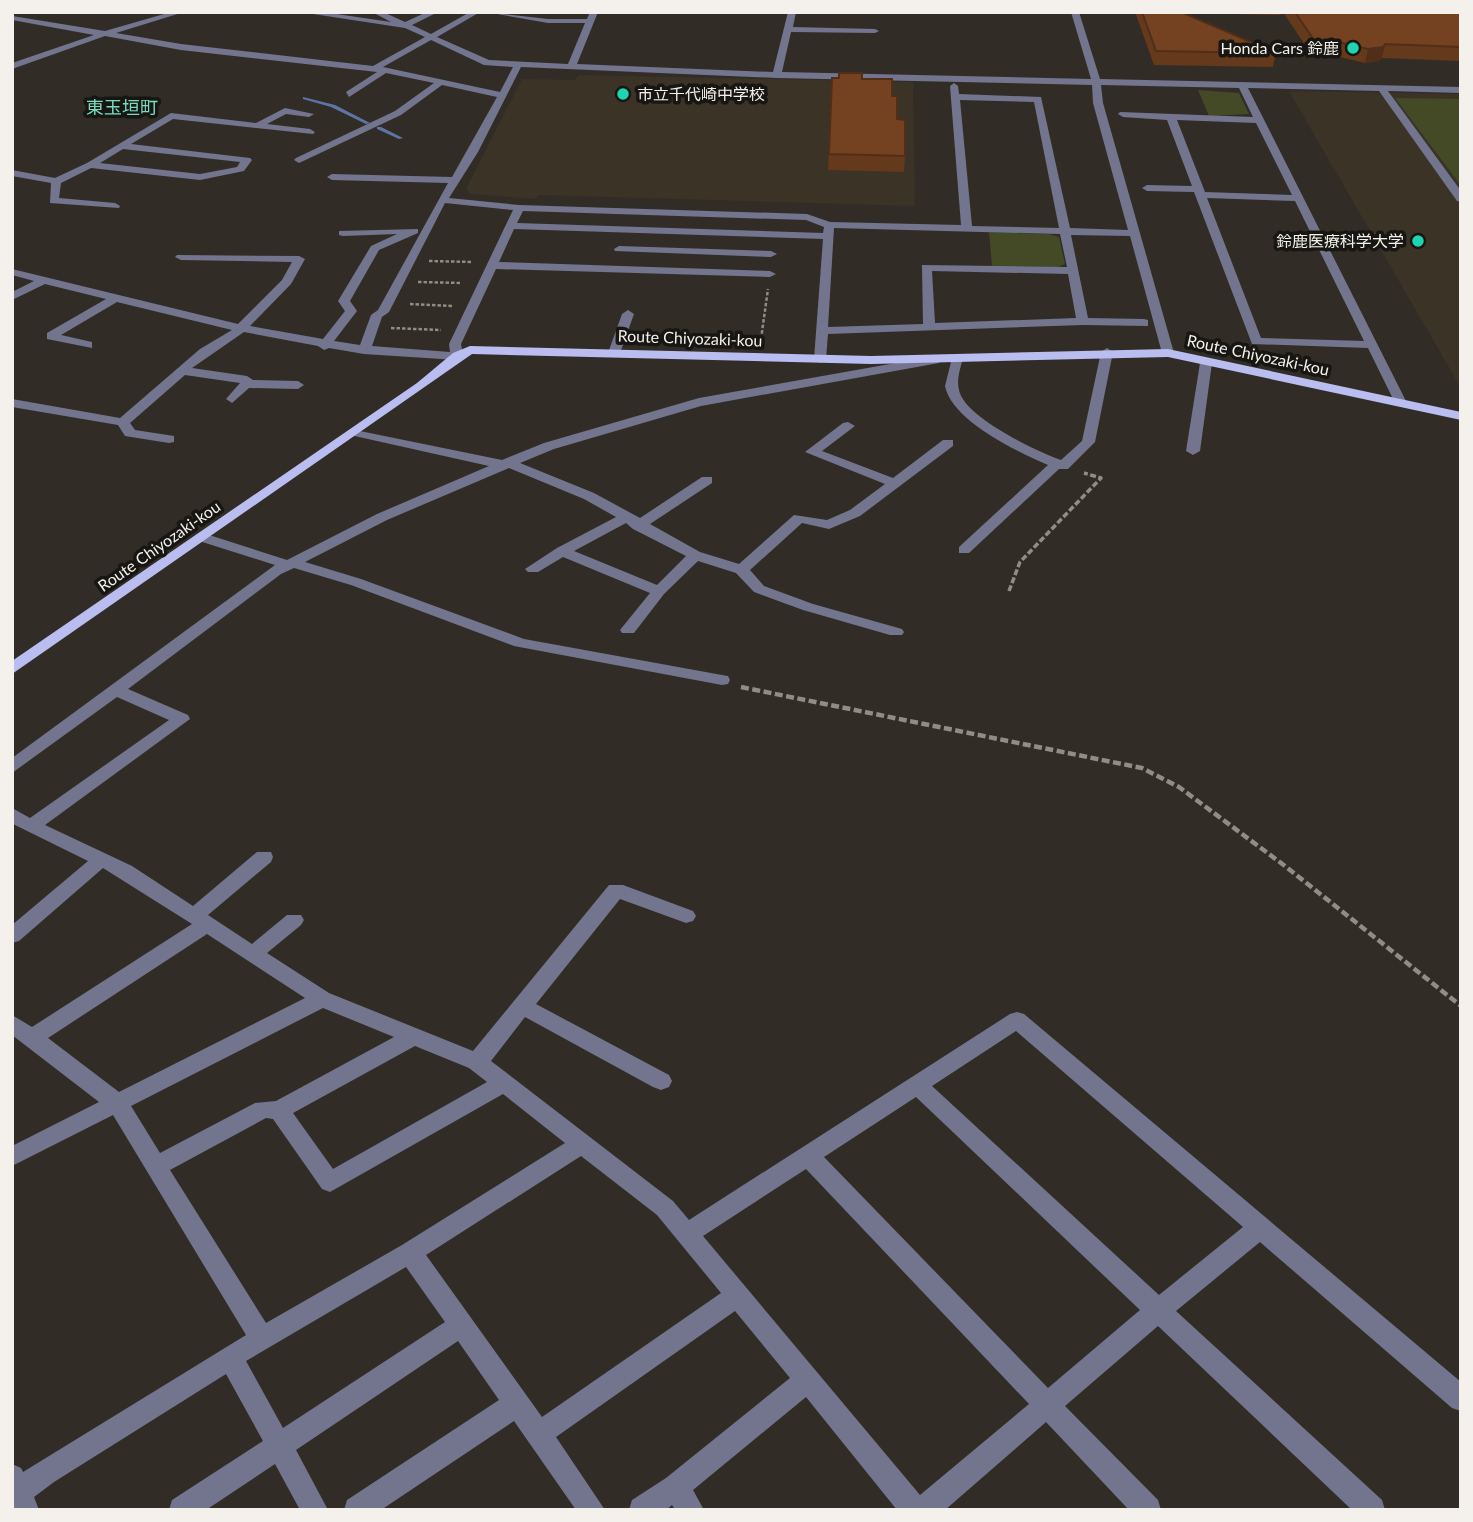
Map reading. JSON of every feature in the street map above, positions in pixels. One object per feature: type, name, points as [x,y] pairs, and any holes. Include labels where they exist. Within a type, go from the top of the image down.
[{"type":"main road","name":"Route Chiyozaki-kou","points":[[16,662],[355,432],[421,386],[457,356],[470,350],[489,348],[820,359],[1168,353],[1461,416]]},
{"type":"street","points":[[12,66],[180,12]]},
{"type":"street","points":[[304,12],[404,26],[434,12]]},
{"type":"street","points":[[376,12],[478,62],[518,65],[777,75],[1461,90]]},
{"type":"street","points":[[450,12],[459,22]]},
{"type":"street","points":[[374,69],[476,12]]},
{"type":"street","points":[[490,12],[548,21],[592,17],[571,67]]},
{"type":"street","points":[[777,75],[792,12]]},
{"type":"street","points":[[1075,12],[1096,82],[1098,103],[1132,233],[1168,353]]},
{"type":"street","points":[[12,30],[51,13]]},
{"type":"street","points":[[12,18],[102,35],[385,70],[502,95]]},
{"type":"street","points":[[788,29],[875,31]]},
{"type":"street","points":[[364,350],[377,315],[388,303],[411,261],[420,231],[454,180],[518,65]]},
{"type":"street","points":[[348,94],[385,70]]},
{"type":"street","points":[[954,79],[967,229]]},
{"type":"street","points":[[299,160],[398,113],[442,81]]},
{"type":"street","points":[[1242,85],[1401,403]]},
{"type":"street","points":[[1381,88],[1457,189],[1461,199]]},
{"type":"street","points":[[955,97],[1038,99],[1083,321]]},
{"type":"street","points":[[257,126],[285,111],[309,114]]},
{"type":"street","points":[[1123,114],[1260,120]]},
{"type":"street","points":[[12,173],[56,181],[90,165],[171,116],[310,132]]},
{"type":"street","points":[[1171,117],[1256,341],[1374,345]]},
{"type":"street","points":[[90,165],[200,177],[240,169],[247,160],[121,146]]},
{"type":"street","points":[[332,177],[454,180]]},
{"type":"street","points":[[56,181],[54,201],[115,206]]},
{"type":"street","points":[[1147,188],[1299,198]]},
{"type":"street","points":[[442,200],[519,208],[819,219],[828,231],[820,359]]},
{"type":"street","points":[[12,272],[324,346],[457,356],[455,344],[519,208]]},
{"type":"street","points":[[510,226],[828,231],[967,229],[1132,233]]},
{"type":"street","points":[[343,233],[420,231]]},
{"type":"street","points":[[324,346],[351,310],[344,301],[375,248],[420,231]]},
{"type":"street","points":[[620,249],[771,254]]},
{"type":"street","points":[[123,422],[204,352],[240,328],[287,282],[299,259],[181,257]]},
{"type":"street","points":[[492,264],[770,274]]},
{"type":"street","points":[[929,327],[926,267],[1073,271]]},
{"type":"street","points":[[12,297],[44,280]]},
{"type":"street","points":[[88,345],[51,336],[116,298]]},
{"type":"street","points":[[614,353],[628,314]]},
{"type":"street","points":[[821,331],[1083,321],[1144,323]]},
{"type":"street","points":[[964,550],[1088,442],[1097,406],[1097,389],[1107,352]]},
{"type":"street","points":[[12,767],[291,564],[382,517],[506,463],[583,435],[699,401],[952,358],[951,386],[961,403],[1000,436],[1038,458],[1060,465]]},
{"type":"street","points":[[1193,451],[1206,363]]},
{"type":"street","points":[[184,371],[247,380],[246,384]]},
{"type":"street","points":[[232,399],[246,384],[298,385]]},
{"type":"street","points":[[12,403],[123,422],[130,433],[169,439]]},
{"type":"street","points":[[848,426],[812,452],[895,482]]},
{"type":"street","points":[[355,432],[506,463],[589,496],[631,522],[695,555],[741,570],[759,589],[808,607],[896,632]]},
{"type":"street","points":[[741,570],[799,518],[829,525],[855,513],[948,443]]},
{"type":"street","points":[[533,569],[562,551],[631,522],[707,480]]},
{"type":"street","points":[[201,537],[356,582],[520,643],[722,680]]},
{"type":"street","points":[[562,551],[659,591]]},
{"type":"street","points":[[628,631],[659,591],[695,555]]},
{"type":"street","points":[[19,821],[182,719],[118,691]]},
{"type":"street","points":[[19,821],[101,860],[322,999],[477,1062],[666,1208],[915,1510]]},
{"type":"street","points":[[32,1038],[199,921],[264,857]]},
{"type":"street","points":[[12,936],[101,860]]},
{"type":"street","points":[[477,1062],[616,890],[686,916]]},
{"type":"street","points":[[252,955],[294,920]]},
{"type":"street","points":[[12,1157],[322,999]]},
{"type":"street","points":[[522,1006],[661,1081]]},
{"type":"street","points":[[687,1234],[1017,1020],[1461,1399]]},
{"type":"street","points":[[12,1023],[117,1104],[262,1339]]},
{"type":"street","points":[[155,1167],[263,1110],[279,1110],[415,1037]]},
{"type":"street","points":[[279,1110],[330,1182],[504,1083]]},
{"type":"street","points":[[917,1085],[1372,1510]]},
{"type":"street","points":[[17,1494],[45,1473],[230,1357],[410,1252],[581,1144]]},
{"type":"street","points":[[808,1156],[1148,1510]]},
{"type":"street","points":[[924,1510],[1158,1310],[1260,1228]]},
{"type":"street","points":[[410,1252],[592,1510]]},
{"type":"street","points":[[539,1434],[737,1296]]},
{"type":"street","points":[[182,1510],[461,1325]]},
{"type":"street","points":[[230,1357],[315,1510]]},
{"type":"street","points":[[642,1510],[675,1487],[806,1381]]},
{"type":"street","points":[[357,1510],[516,1404]]},
{"type":"street","points":[[675,1487],[691,1510]]},
{"type":"path","points":[[411,261],[492,264]]},
{"type":"path","points":[[759,357],[770,274]]},
{"type":"path","points":[[400,281],[483,284]]},
{"type":"path","points":[[388,303],[472,306]]},
{"type":"path","points":[[372,328],[461,330]]},
{"type":"path","points":[[1009,591],[1020,562],[1101,478],[1060,465]]},
{"type":"path","points":[[722,680],[734,685],[1142,768],[1179,787],[1253,842],[1461,1006]]},
{"type":"shaded area","points":[[579,75],[913,82],[915,206],[538,195],[536,199],[470,194],[466,189],[522,79],[575,80]]},
{"type":"shaded area","name":"鈴鹿医療科学大学","points":[[1289,91],[1461,94],[1461,388]]},
{"type":"green space","points":[[1198,90],[1239,93],[1249,114],[1209,116]]},
{"type":"green space","points":[[1395,98],[1461,99],[1461,183],[1459,183]]},
{"type":"green space","points":[[989,232],[1049,234],[1059,237],[1065,264],[1058,267],[992,266]]},
{"type":"building","points":[[1142,12],[1181,12],[1276,53],[1156,51]]},
{"type":"building","points":[[1295,12],[1461,12],[1461,47],[1385,44],[1383,47],[1368,49],[1343,43],[1316,43]]},
{"type":"building","points":[[839,73],[862,73],[862,79],[892,79],[892,96],[897,96],[897,119],[905,120],[905,156],[829,154],[832,78],[839,78]]},
{"type":"waterway","points":[[305,98],[333,106],[368,123]]},
{"type":"waterway","points":[[379,128],[401,138]]},
{"type":"place","name":"Honda Cars 鈴鹿","points":[[1353,48]]},
{"type":"place","name":"市立千代崎中学校","points":[[623,94]]},
{"type":"place","name":"鈴鹿医療科学大学","points":[[1418,241]]},
{"type":"district","name":"東玉垣町","points":[[122,108]]}]
